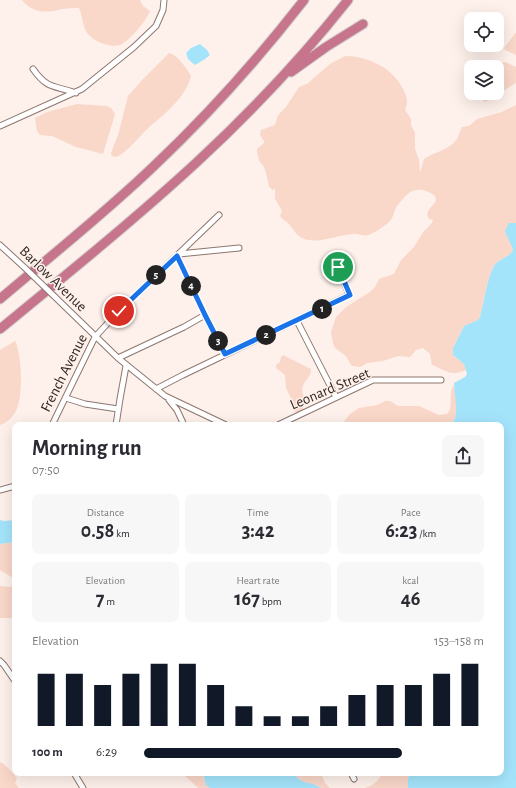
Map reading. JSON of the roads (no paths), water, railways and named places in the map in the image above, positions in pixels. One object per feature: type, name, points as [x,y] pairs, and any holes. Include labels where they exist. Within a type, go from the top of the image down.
[{"type":"highway","points":[[0,299],[91,223],[153,167],[198,123],[240,77],[304,0]]},
{"type":"highway","points":[[0,329],[151,203],[197,162],[277,83],[348,0]]},
{"type":"highway","points":[[277,83],[326,47],[363,24]]},
{"type":"street","points":[[0,126],[76,93],[93,81],[156,26],[163,10],[164,0]]},
{"type":"street","points":[[33,69],[47,84],[55,88],[76,93]]},
{"type":"street","name":"French Avenue","points":[[54,422],[95,337],[119,311],[219,214]]},
{"type":"street","name":"Barlow Avenue","points":[[0,245],[126,366],[165,396],[220,422]]},
{"type":"street","points":[[225,354],[205,315],[178,255],[239,248]]},
{"type":"street","points":[[156,389],[225,354],[350,295],[338,267]]},
{"type":"street","points":[[118,358],[184,327],[205,315]]},
{"type":"street","points":[[297,321],[336,397]]},
{"type":"street","points":[[116,422],[126,366]]},
{"type":"street","name":"Leonard Street","points":[[284,422],[373,380],[441,380]]},
{"type":"street","points":[[165,396],[174,406],[182,422]]},
{"type":"street","points":[[66,398],[85,404],[118,409]]},
{"type":"street","points":[[0,490],[12,487]]},
{"type":"street","points":[[0,661],[4,664],[12,676]]},
{"type":"street","points":[[76,776],[83,788]]},
{"type":"water","points":[[200,44],[210,55],[195,65],[188,59],[186,53],[191,48]]},
{"type":"water","points":[[509,223],[516,223],[516,788],[408,788],[409,776],[504,776],[504,422],[452,422],[454,421],[456,407],[454,383],[465,377],[467,374],[464,364],[453,355],[453,348],[464,326],[478,320],[480,317],[494,266],[496,263],[509,255],[513,250],[505,230]]},
{"type":"water","points":[[0,520],[12,520],[12,542],[0,544]]},
{"type":"water","points":[[204,776],[296,776],[304,782],[321,788],[210,788],[206,785]]}]
